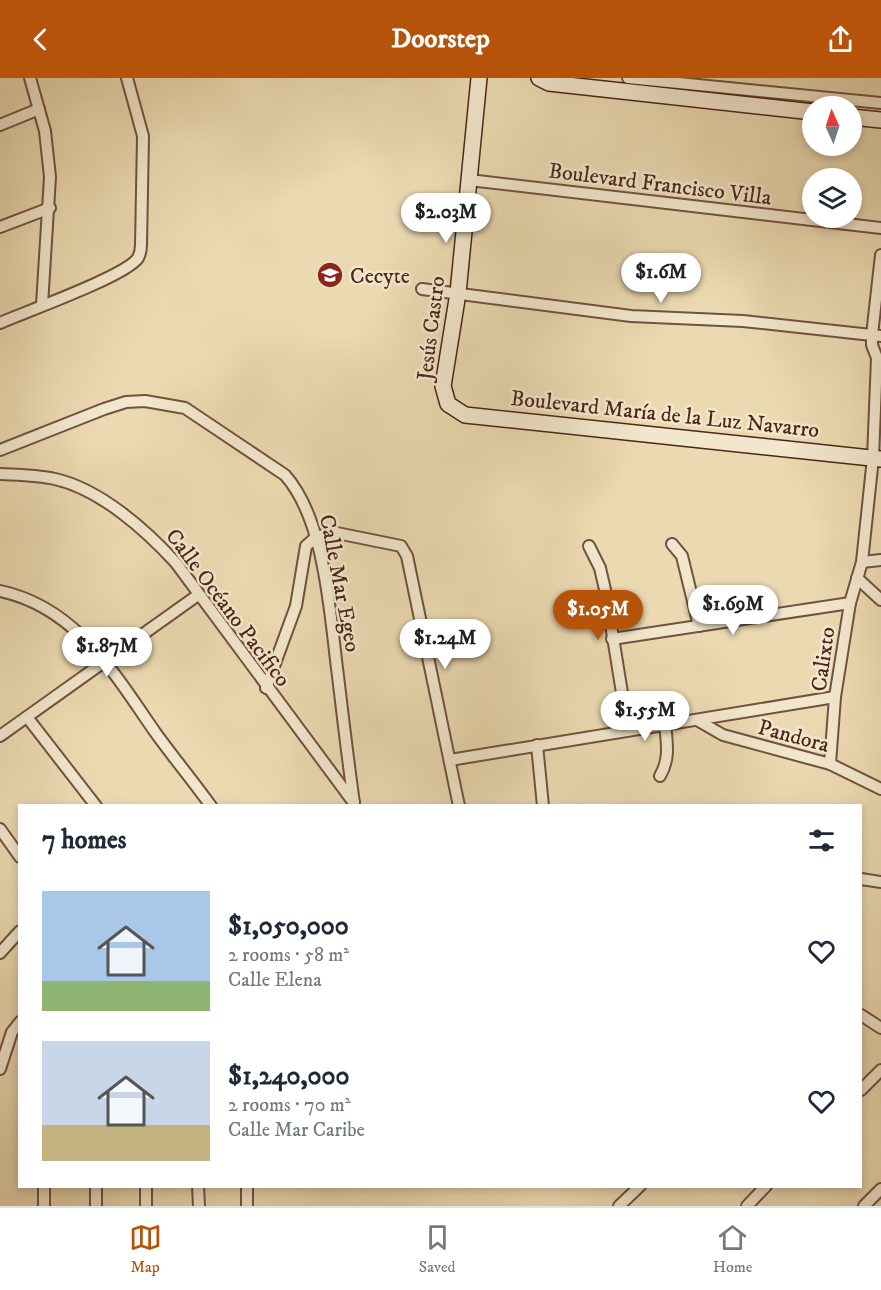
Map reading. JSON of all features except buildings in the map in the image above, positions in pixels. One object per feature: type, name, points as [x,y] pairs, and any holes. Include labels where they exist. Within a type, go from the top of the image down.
[{"type":"street","points":[[30,78],[47,147],[50,208],[42,305]]},
{"type":"street","points":[[0,323],[90,286],[128,266],[138,257],[143,136],[127,78]]},
{"type":"street","name":"Jesús Castro","points":[[448,404],[443,386],[458,293],[479,78]]},
{"type":"street","points":[[539,78],[549,83],[802,111]]},
{"type":"street","points":[[628,78],[881,103]]},
{"type":"street","points":[[0,125],[39,109]]},
{"type":"street","points":[[862,118],[881,120]]},
{"type":"street","name":"Boulevard Francisco Villa","points":[[470,180],[881,228]]},
{"type":"street","points":[[0,226],[50,208]]},
{"type":"street","name":"Calixto","points":[[830,764],[835,698],[850,603],[862,562],[877,458],[875,344],[881,255]]},
{"type":"street","points":[[422,289],[631,316],[743,321],[875,344]]},
{"type":"street","name":"Calle Mar Egeo","points":[[0,450],[126,402],[146,401],[184,408],[285,475],[296,487],[306,508],[315,538],[331,624],[355,804]]},
{"type":"street","name":"Boulevard María de la Luz Navarro","points":[[448,404],[465,415],[877,458]]},
{"type":"street","name":"Calle Océano Pacifico","points":[[0,474],[57,480],[80,489],[118,511],[152,537],[176,563],[266,688],[355,804]]},
{"type":"street","points":[[266,688],[296,606],[306,546],[315,538],[332,532],[401,546],[407,556],[459,804]]},
{"type":"street","points":[[672,544],[681,556],[699,626]]},
{"type":"street","points":[[589,546],[600,568],[606,594],[628,730]]},
{"type":"street","points":[[862,562],[881,560]]},
{"type":"street","points":[[856,578],[881,600]]},
{"type":"street","points":[[0,591],[31,600],[55,613],[106,661],[210,804]]},
{"type":"street","points":[[0,736],[198,595]]},
{"type":"street","points":[[612,639],[850,603]]},
{"type":"street","points":[[450,760],[835,698]]},
{"type":"street","points":[[27,717],[94,804]]},
{"type":"street","name":"Pandora","points":[[697,720],[723,735],[830,764],[881,789]]},
{"type":"street","points":[[660,776],[666,765],[665,724]]},
{"type":"street","points":[[537,745],[543,804]]},
{"type":"street","points":[[0,829],[18,853]]},
{"type":"street","points":[[862,879],[881,882]]},
{"type":"street","points":[[0,953],[18,933]]},
{"type":"street","points":[[862,1016],[878,1026]]},
{"type":"street","points":[[0,1069],[12,1032],[18,1024]]},
{"type":"street","points":[[862,1028],[878,1026]]},
{"type":"street","points":[[862,1089],[881,1070]]},
{"type":"street","points":[[44,1188],[44,1206]]},
{"type":"street","points":[[96,1188],[96,1206]]},
{"type":"street","points":[[146,1188],[146,1206]]},
{"type":"street","points":[[198,1188],[199,1206]]},
{"type":"street","points":[[247,1188],[247,1206]]},
{"type":"street","points":[[747,1206],[764,1188]]},
{"type":"street","points":[[619,1206],[636,1189]]},
{"type":"street","points":[[864,1206],[881,1189]]},
{"type":"place","name":"Cecyte","points":[[330,275]]}]
